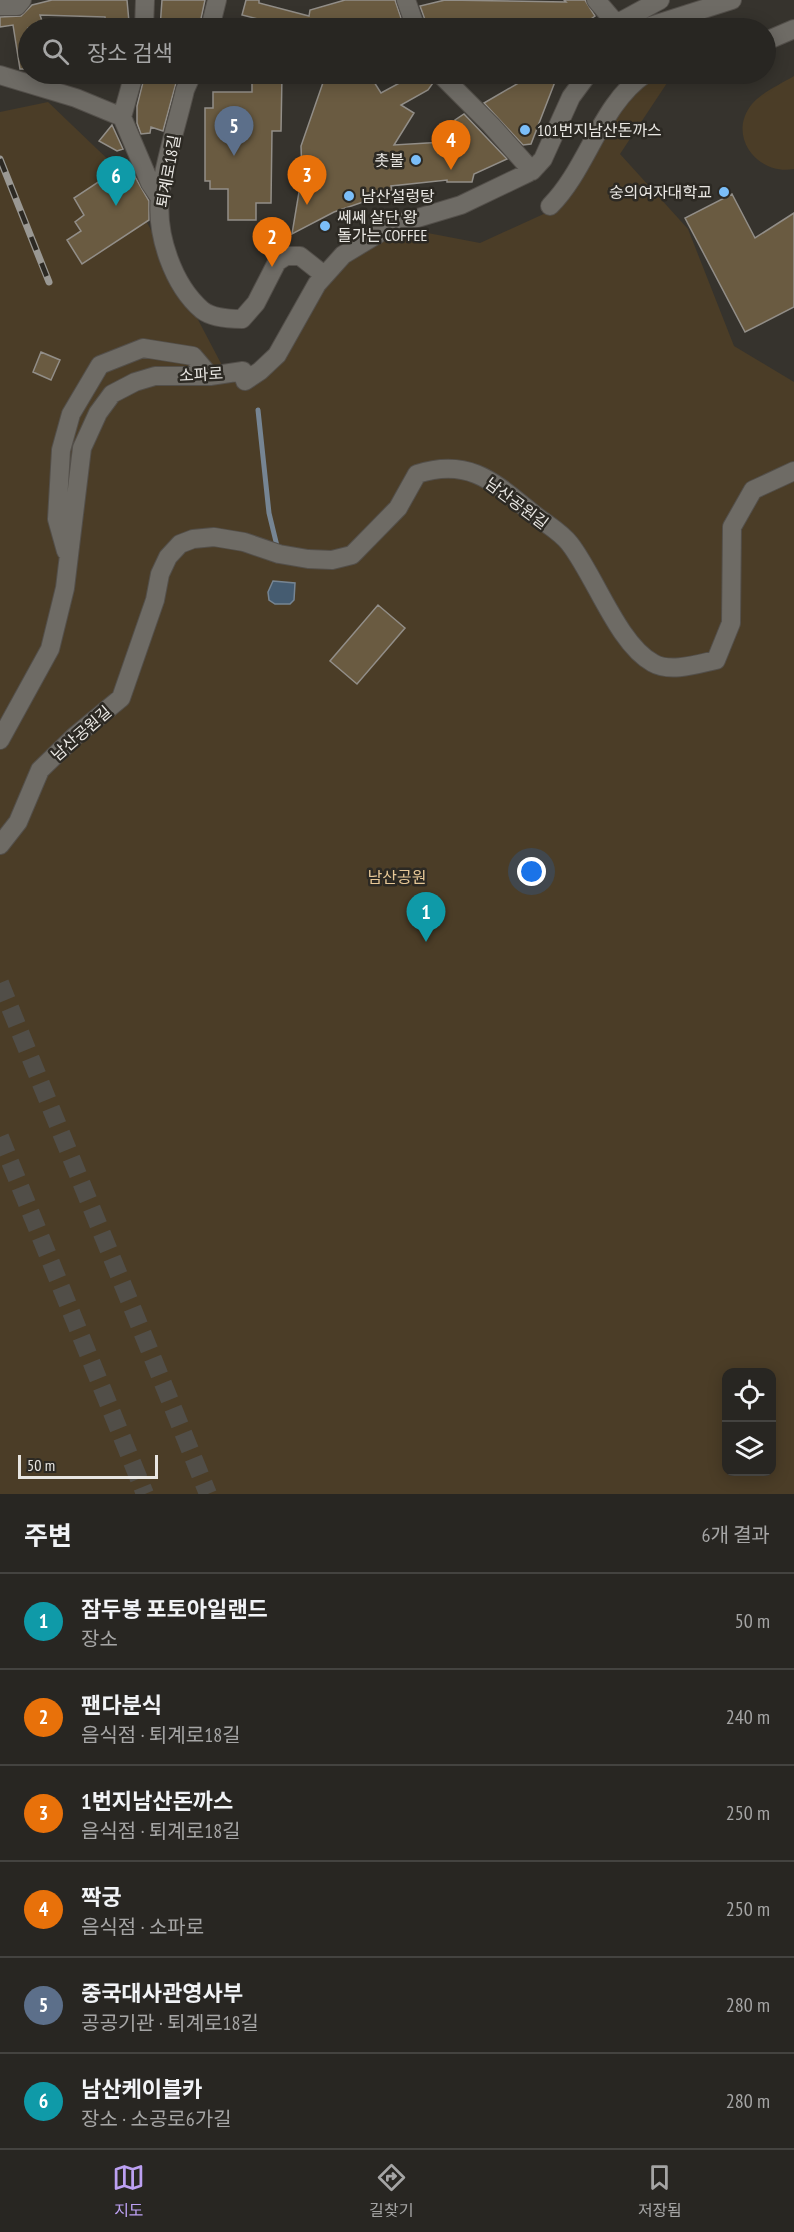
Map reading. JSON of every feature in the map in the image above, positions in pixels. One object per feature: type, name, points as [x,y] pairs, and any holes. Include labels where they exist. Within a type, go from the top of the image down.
[{"type":"street","points":[[0,6],[18,6],[22,0]]},
{"type":"street","points":[[144,18],[145,0]]},
{"type":"street","points":[[212,18],[217,0]]},
{"type":"street","points":[[406,0],[412,18]]},
{"type":"street","points":[[596,0],[611,18]]},
{"type":"street","points":[[630,18],[658,0],[665,18]]},
{"type":"street","points":[[675,18],[732,0]]},
{"type":"street","points":[[776,36],[794,29]]},
{"type":"street","points":[[0,75],[18,80]]},
{"type":"street","points":[[30,84],[76,98],[122,117]]},
{"type":"street","points":[[131,84],[122,117],[150,183],[160,198]]},
{"type":"street","name":"퇴계로18길","points":[[188,84],[160,198],[161,229],[173,269],[189,295],[204,311],[224,318],[242,319],[256,303],[277,262],[286,256],[300,256],[324,275]]},
{"type":"street","points":[[449,84],[532,171],[543,159],[571,97],[581,84]]},
{"type":"street","points":[[550,206],[566,187],[622,94],[634,84]]},
{"type":"street","name":"소파로","points":[[0,740],[50,649],[69,560],[82,448],[98,413],[112,394],[155,376],[210,376],[243,372],[245,381],[260,372],[277,355],[324,275],[344,255],[391,226],[461,205],[532,171]]},
{"type":"street","points":[[69,560],[57,519],[61,450],[71,414],[100,365],[143,348],[194,356],[210,376]]},
{"type":"street","name":"남산공원길","points":[[0,845],[18,822],[40,770],[75,736],[121,698],[155,600],[160,574],[168,556],[180,544],[193,539],[214,537],[244,542],[279,554],[308,559],[332,560],[352,555],[398,508],[417,474],[438,468],[468,470],[493,481],[569,542],[632,645],[654,664],[685,667],[716,660],[731,623],[732,527],[753,490],[794,471]]},
{"type":"green space","points":[[794,76],[794,169],[781,170],[758,160],[744,140],[743,129],[745,116],[752,104],[766,92]]},
{"type":"green space","name":"남산공원","points":[[641,84],[666,84],[620,154],[688,229],[734,346],[794,382],[794,1494],[0,1494],[0,112],[48,102],[120,171],[226,373],[260,371],[317,284],[391,226],[480,243],[559,207],[627,98]]},
{"type":"water","points":[[273,581],[295,583],[294,600],[290,604],[275,604],[269,600],[268,592]]},
{"type":"building","points":[[52,0],[127,0],[129,18],[40,15],[41,18],[18,18],[18,56],[13,25],[0,27],[0,17],[21,16],[32,5]]},
{"type":"building","points":[[162,0],[205,0],[201,18],[161,18]]},
{"type":"building","points":[[246,0],[259,0],[259,3],[309,16],[310,10],[345,0],[395,0],[401,18],[254,18],[242,15]]},
{"type":"building","points":[[445,0],[566,2],[564,0],[585,0],[595,16],[592,18],[424,18],[420,6]]},
{"type":"building","points":[[142,84],[176,84],[163,131],[151,127],[150,133],[141,134],[137,123],[137,106]]},
{"type":"building","points":[[252,84],[282,84],[281,131],[272,131],[271,203],[256,203],[256,220],[228,220],[228,189],[210,189],[210,181],[205,181],[205,108],[213,108],[213,92],[252,92]]},
{"type":"building","points":[[323,84],[375,84],[381,93],[398,84],[432,84],[428,90],[401,105],[414,113],[394,145],[444,142],[443,134],[466,139],[455,120],[464,114],[507,159],[474,174],[472,182],[447,182],[447,180],[391,186],[392,190],[365,194],[366,201],[334,212],[292,234],[302,174],[301,146]]},
{"type":"building","points":[[517,84],[554,84],[531,144],[523,145],[484,103]]},
{"type":"building","points":[[112,125],[123,149],[117,151],[99,141]]},
{"type":"building","points":[[127,163],[149,201],[149,220],[82,264],[67,240],[81,231],[75,222],[84,215],[74,198]]},
{"type":"building","points":[[732,194],[755,238],[794,213],[794,307],[745,332],[685,218]]},
{"type":"building","points":[[41,352],[60,360],[51,380],[33,372]]},
{"type":"building","points":[[378,605],[405,628],[357,684],[330,661]]},
{"type":"waterway","points":[[258,410],[269,513],[278,550]]},
{"type":"tunnel","points":[[0,983],[208,1494]]},
{"type":"tunnel","points":[[0,1137],[145,1494]]},
{"type":"railway","points":[[0,159],[49,282]]},
{"type":"place","name":"101번지남산돈까스","points":[[525,130]]},
{"type":"place","name":"중국대사관영사부","points":[[234,156]]},
{"type":"place","name":"촛불","points":[[416,160]]},
{"type":"place","name":"짝궁","points":[[451,170]]},
{"type":"place","name":"숭의여자대학교","points":[[724,192]]},
{"type":"place","name":"남산설렁탕","points":[[349,196]]},
{"type":"place","name":"1번지남산돈까스","points":[[307,205]]},
{"type":"place","name":"남산케이블카","points":[[116,206]]},
{"type":"place","name":"쎄쎄 살단 왕 돌가는 COFFEE","points":[[325,226]]},
{"type":"place","name":"팬다분식","points":[[272,267]]},
{"type":"place","name":"잠두봉 포토아일랜드","points":[[426,942]]}]
